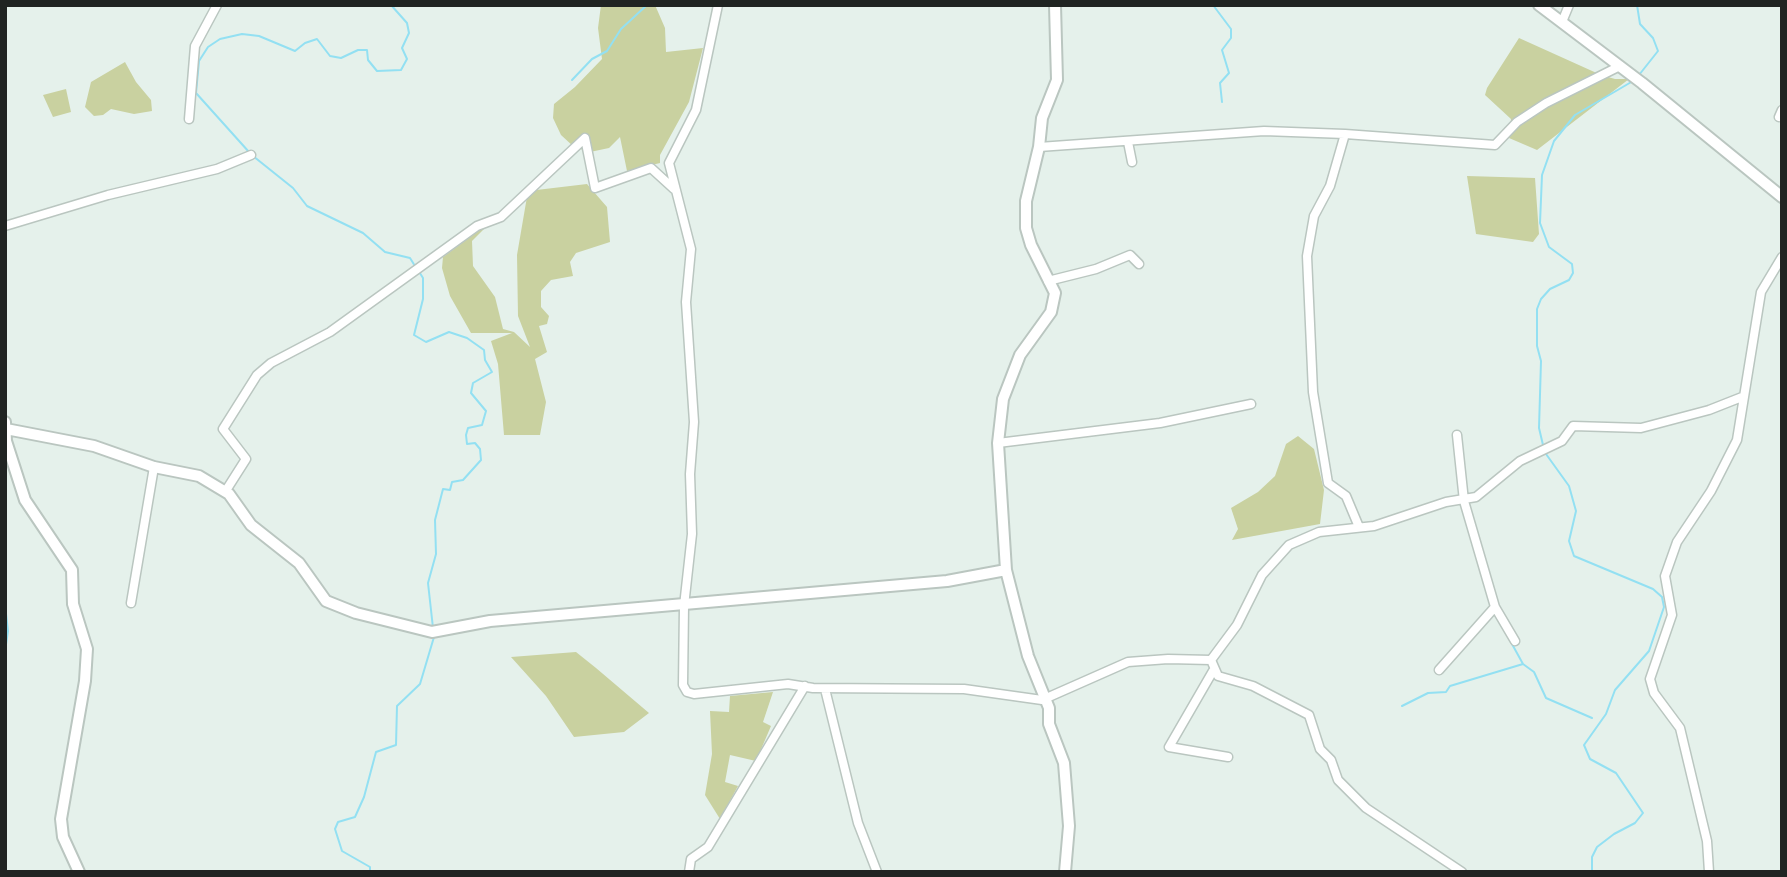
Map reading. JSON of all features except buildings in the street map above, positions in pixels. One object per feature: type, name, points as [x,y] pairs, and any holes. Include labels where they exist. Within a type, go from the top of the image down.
[{"type":"street","points":[[189,119],[195,46],[217,5]]},
{"type":"street","points":[[718,5],[696,110],[669,163],[691,249],[687,302],[694,422],[692,534],[684,606],[683,685],[687,692],[694,694],[774,684],[825,689],[964,689],[1031,699],[1045,697],[1128,662],[1211,660]]},
{"type":"street","points":[[1055,5],[1056,80],[1042,118],[1039,147],[1026,201],[1026,228],[1055,293],[1051,312],[1020,355],[1003,399],[998,443],[1006,570],[1028,656],[1049,708],[1049,724],[1064,763],[1069,826],[1065,872]]},
{"type":"street","points":[[1539,5],[1642,83],[1782,197]]},
{"type":"street","points":[[1562,22],[1569,5]]},
{"type":"street","points":[[1039,147],[1128,142],[1164,136],[1264,131],[1495,145],[1517,122],[1546,103],[1620,66]]},
{"type":"street","points":[[1345,134],[1330,186],[1314,216],[1307,256],[1314,392],[1328,483],[1346,496],[1359,527]]},
{"type":"street","points":[[225,492],[246,459],[223,429],[257,375],[271,363],[330,332],[477,226],[501,217],[586,138],[595,188],[651,169],[674,189]]},
{"type":"street","points":[[1128,142],[1132,162]]},
{"type":"street","points":[[5,226],[108,195],[217,169],[251,155]]},
{"type":"street","points":[[1048,281],[1096,269],[1130,255],[1139,264]]},
{"type":"street","points":[[1709,872],[1707,841],[1680,728],[1654,693],[1650,679],[1672,615],[1665,576],[1677,542],[1711,491],[1737,440],[1761,292],[1782,257]]},
{"type":"street","points":[[1228,757],[1169,747],[1213,671],[1211,660],[1237,625],[1262,575],[1289,545],[1319,532],[1374,526],[1446,502],[1476,497],[1534,452],[1562,441],[1573,426],[1641,428],[1709,410],[1742,397]]},
{"type":"street","points":[[998,443],[1160,423],[1251,404]]},
{"type":"street","points":[[79,872],[63,837],[61,819],[85,681],[87,649],[73,604],[72,570],[25,500],[6,441],[6,428],[94,446],[154,467],[199,476],[225,492],[251,525],[299,563],[326,601],[356,613],[432,632],[491,621],[947,581],[1006,570]]},
{"type":"street","points":[[1457,435],[1464,501],[1495,607],[1515,641]]},
{"type":"street","points":[[131,603],[154,467]]},
{"type":"street","points":[[1439,670],[1495,607]]},
{"type":"street","points":[[1213,671],[1289,702],[1309,715],[1320,749],[1331,760],[1338,780],[1366,808],[1462,872]]},
{"type":"street","points":[[689,872],[691,859],[708,847],[805,686]]},
{"type":"street","points":[[825,689],[858,823],[877,872]]},
{"type":"green space","points":[[601,5],[655,5],[665,28],[666,52],[703,48],[689,102],[660,155],[660,163],[627,171],[620,137],[609,148],[590,152],[574,147],[561,135],[553,118],[554,104],[602,59],[598,28]]},
{"type":"green space","points":[[1519,38],[1601,75],[1629,79],[1537,150],[1509,138],[1511,119],[1485,95]]},
{"type":"green space","points":[[125,62],[136,82],[151,100],[152,111],[134,114],[111,109],[103,115],[94,116],[85,107],[91,82]]},
{"type":"green space","points":[[66,89],[71,112],[53,117],[43,95]]},
{"type":"green space","points":[[1467,176],[1535,178],[1539,234],[1533,242],[1476,234]]},
{"type":"green space","points":[[587,184],[607,207],[610,242],[576,253],[570,262],[573,276],[551,280],[541,291],[541,307],[549,316],[547,324],[539,326],[547,352],[535,359],[546,402],[540,435],[504,435],[498,364],[491,341],[512,333],[471,333],[450,296],[442,268],[443,257],[492,221],[472,241],[473,266],[495,297],[503,329],[514,332],[530,347],[518,316],[517,255],[528,191]]},
{"type":"green space","points":[[1298,436],[1314,449],[1324,490],[1320,524],[1232,540],[1238,529],[1231,508],[1258,492],[1275,476],[1286,444]]},
{"type":"green space","points":[[576,652],[649,713],[624,732],[574,737],[546,696],[511,657]]},
{"type":"green space","points":[[773,692],[763,722],[771,726],[756,761],[730,755],[725,782],[738,786],[720,819],[705,795],[712,754],[710,711],[729,712],[730,696]]},
{"type":"waterway","points":[[249,152],[196,93],[199,61],[208,47],[220,39],[242,34],[259,36],[295,51],[305,43],[317,39],[330,56],[341,58],[358,50],[367,50],[368,60],[377,71],[401,70],[407,59],[402,48],[409,33],[407,23],[391,5]]},
{"type":"waterway","points":[[572,80],[592,59],[607,51],[621,29],[647,5]]},
{"type":"waterway","points":[[1213,5],[1231,29],[1231,38],[1222,50],[1229,73],[1220,83],[1222,102]]},
{"type":"waterway","points":[[1637,5],[1640,24],[1653,38],[1658,51],[1639,75]]},
{"type":"waterway","points":[[1543,445],[1539,428],[1541,361],[1537,346],[1537,309],[1550,289],[1569,280],[1573,273],[1572,264],[1549,247],[1540,223],[1542,175],[1554,141],[1575,115],[1633,81]]},
{"type":"waterway","points":[[253,156],[293,188],[307,206],[363,233],[385,252],[410,258],[415,266]]},
{"type":"waterway","points":[[418,270],[423,278],[423,299],[414,335],[426,342],[449,332],[467,338],[484,350],[485,360],[492,372],[473,383],[471,393],[486,411],[482,425],[468,428],[466,435],[467,444],[475,443],[480,449],[481,460],[463,480],[452,482],[450,490],[443,489],[435,520],[436,554],[428,583],[433,628]]},
{"type":"waterway","points":[[1546,454],[1569,486],[1576,511],[1569,541],[1574,556],[1653,589],[1662,597],[1664,607],[1649,651],[1615,690],[1606,714],[1584,745],[1590,759],[1616,773],[1643,813],[1635,823],[1597,847],[1592,857],[1592,872]]},
{"type":"waterway","points":[[5,605],[8,631],[5,651]]},
{"type":"waterway","points":[[370,872],[370,867],[342,851],[335,829],[338,822],[355,817],[364,797],[376,752],[396,745],[397,706],[420,684],[434,637]]},
{"type":"waterway","points":[[1512,644],[1523,664]]},
{"type":"waterway","points":[[1402,706],[1428,693],[1446,692],[1450,686],[1523,664],[1534,672],[1546,698],[1592,718]]}]
